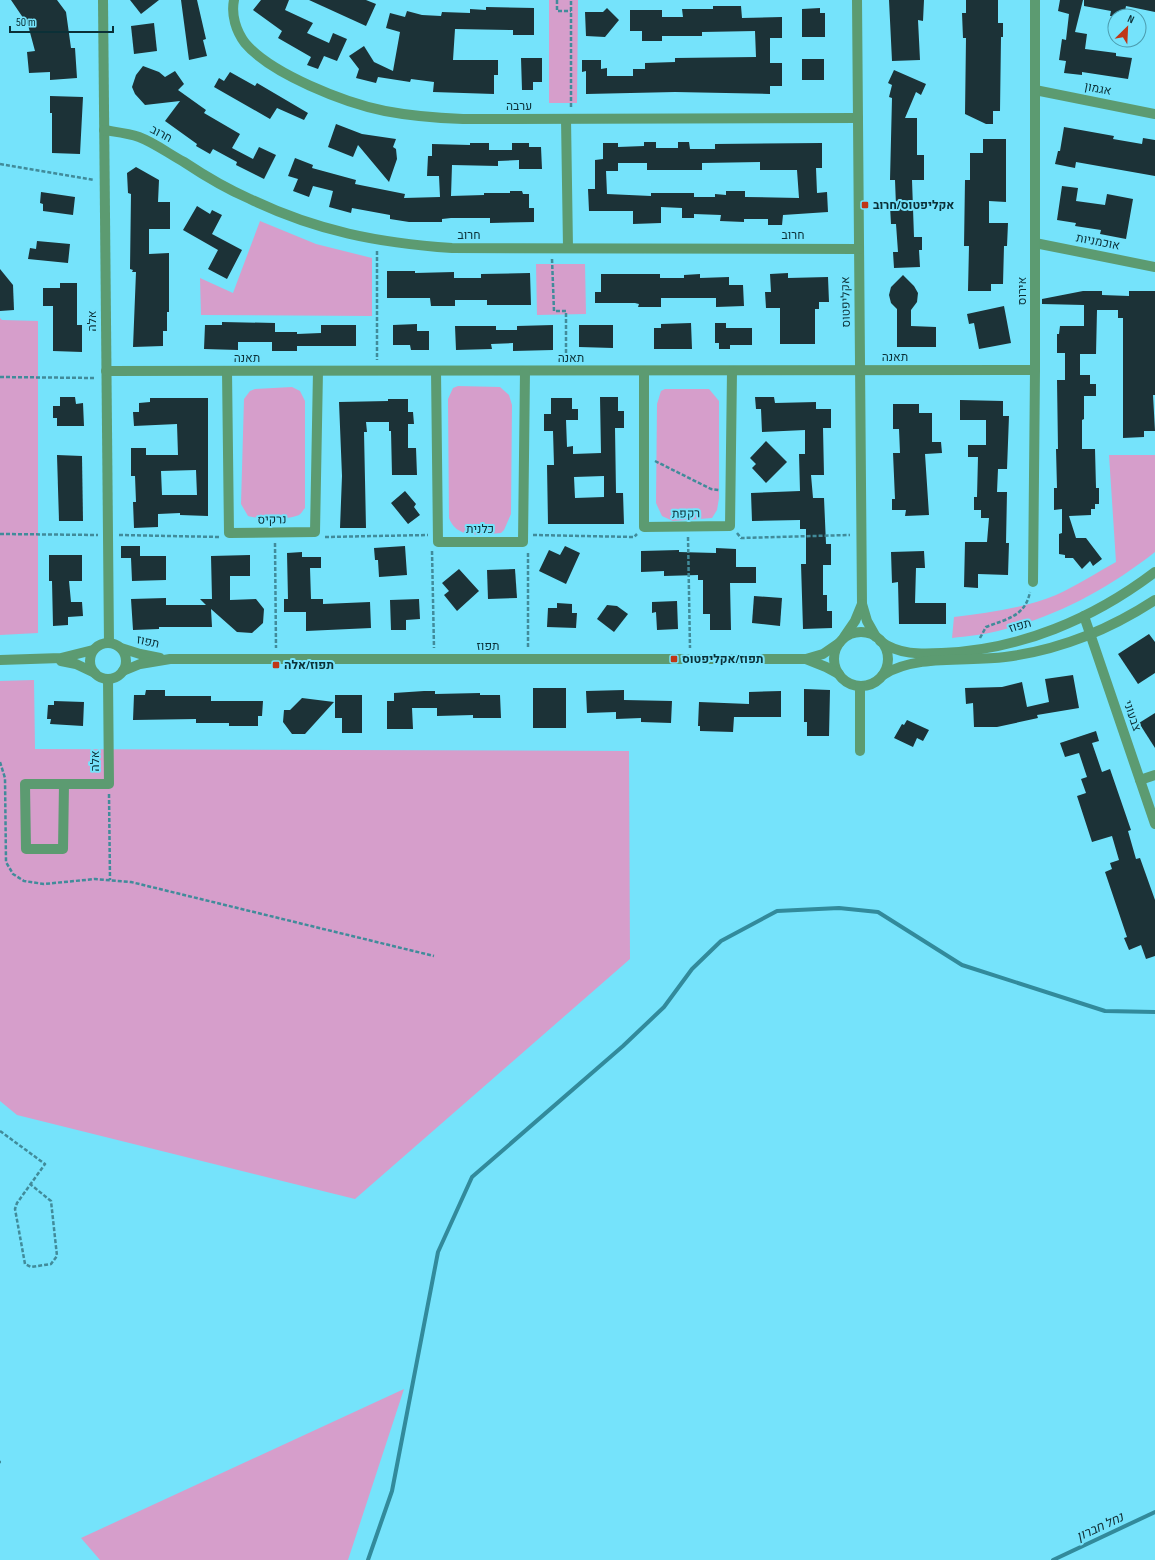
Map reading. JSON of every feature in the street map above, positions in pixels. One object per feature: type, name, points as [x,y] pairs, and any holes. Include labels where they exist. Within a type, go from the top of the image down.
[{"type":"street","name":"אלה","points":[[103,0],[108,642]]},
{"type":"street","name":"ערבה","points":[[234,0],[234,18],[244,42],[266,62],[291,76],[337,97],[384,110],[435,118],[858,118]]},
{"type":"street","name":"אקליפטוס","points":[[857,0],[862,604],[867,621],[878,639]]},
{"type":"street","name":"אירוס","points":[[1032,582],[1036,243],[1035,0]]},
{"type":"street","name":"אגמון","points":[[1035,90],[1155,114]]},
{"type":"street","points":[[568,119],[568,248]]},
{"type":"street","name":"חרוב","points":[[104,130],[132,135],[150,142],[217,182],[284,214],[321,227],[404,245],[452,248],[859,248]]},
{"type":"street","name":"אוכמניות","points":[[1036,243],[1155,267]]},
{"type":"street","name":"תאנה","points":[[106,375],[227,371],[1035,370]]},
{"type":"street","points":[[227,371],[229,533]]},
{"type":"street","points":[[315,532],[318,371]]},
{"type":"street","points":[[436,371],[438,539]]},
{"type":"street","points":[[523,538],[525,371]]},
{"type":"street","points":[[644,371],[644,527]]},
{"type":"street","points":[[730,526],[732,371]]},
{"type":"street","name":"רקפת","points":[[644,527],[730,526]]},
{"type":"street","name":"נרקיס","points":[[229,533],[315,532]]},
{"type":"street","name":"כלנית","points":[[438,539],[523,538]]},
{"type":"street","name":"תפוז","points":[[878,639],[894,649],[914,654],[976,650],[1027,638],[1084,616],[1116,598],[1155,572]]},
{"type":"street","points":[[883,675],[887,665],[887,654],[878,639],[866,633],[856,633],[841,642],[834,658],[836,668],[839,674],[850,684],[860,686],[875,682],[883,675],[899,667],[922,662],[1004,657],[1036,652],[1063,645],[1091,635],[1128,617],[1155,600]]},
{"type":"street","name":"אקליפטוס","points":[[841,642],[855,621],[862,604]]},
{"type":"street","name":"צבעוני","points":[[1084,616],[1155,824]]},
{"type":"street","points":[[0,660],[49,660],[76,664],[108,679],[115,678],[123,671],[126,661],[121,648],[116,644],[108,642],[79,655],[49,660]]},
{"type":"street","name":"תפוז","points":[[121,648],[140,654],[170,659],[806,659],[823,654],[841,642]]},
{"type":"street","points":[[93,650],[90,660],[91,667],[95,673]]},
{"type":"street","name":"תפוז","points":[[123,671],[140,664],[170,659]]},
{"type":"street","name":"תפוז","points":[[806,659],[826,666],[839,674]]},
{"type":"street","name":"אלה","points":[[64,784],[64,849],[26,848],[25,784],[64,784],[108,784],[108,679]]},
{"type":"street","points":[[860,686],[860,751]]},
{"type":"street","points":[[1140,780],[1155,775]]},
{"type":"path","points":[[557,0],[557,11],[571,11]]},
{"type":"path","points":[[568,119],[571,0]]},
{"type":"path","points":[[0,164],[104,181]]},
{"type":"path","points":[[376,240],[377,371]]},
{"type":"path","points":[[552,248],[554,311],[566,311],[566,371]]},
{"type":"path","points":[[0,377],[106,375]]},
{"type":"path","points":[[644,455],[711,489],[730,490]]},
{"type":"path","points":[[688,526],[690,659]]},
{"type":"path","points":[[730,526],[741,538],[862,535]]},
{"type":"path","points":[[528,659],[530,553],[523,538],[634,537],[644,527]]},
{"type":"path","points":[[315,532],[324,537],[438,539],[432,551],[434,659]]},
{"type":"path","points":[[0,534],[222,537],[229,533]]},
{"type":"path","points":[[275,533],[276,659]]},
{"type":"path","points":[[976,650],[981,634],[986,627],[1013,618],[1024,607],[1029,598],[1032,582]]},
{"type":"path","points":[[0,762],[5,778],[6,862],[13,874],[24,882],[44,884],[95,879],[131,882],[434,956]]},
{"type":"path","points":[[108,784],[110,880]]},
{"type":"path","points":[[0,1131],[45,1164],[30,1184],[17,1203],[15,1209],[25,1264],[31,1267],[51,1264],[57,1256],[51,1201],[30,1184]]},
{"type":"shaded area","points":[[549,0],[578,0],[577,103],[549,103]]},
{"type":"shaded area","points":[[260,221],[316,244],[372,258],[372,316],[201,315],[200,278],[233,293]]},
{"type":"shaded area","points":[[536,264],[585,264],[586,314],[537,315]]},
{"type":"shaded area","points":[[0,318],[2,320],[38,321],[38,633],[0,635]]},
{"type":"shaded area","points":[[458,386],[500,387],[509,395],[512,405],[511,514],[504,530],[501,533],[464,533],[453,525],[449,518],[448,399],[453,388]]},
{"type":"shaded area","points":[[292,387],[300,391],[305,401],[305,508],[299,515],[288,518],[248,516],[241,504],[244,399],[250,391],[255,389]]},
{"type":"shaded area","points":[[665,389],[709,389],[719,401],[719,498],[717,510],[712,518],[673,521],[662,516],[656,503],[657,404],[661,391]]},
{"type":"shaded area","points":[[1109,455],[1155,455],[1155,552],[1100,590],[1061,610],[998,631],[952,638],[954,617],[980,614],[1044,600],[1071,588],[1116,562]]},
{"type":"shaded area","points":[[34,680],[35,749],[629,751],[630,959],[355,1199],[17,1115],[0,1101],[0,681]]},
{"type":"shaded area","points":[[404,1389],[348,1560],[100,1560],[81,1538]]},
{"type":"building","points":[[11,0],[57,0],[66,12],[71,48],[75,48],[77,78],[50,80],[50,72],[29,73],[27,52],[35,51],[28,25]]},
{"type":"building","points":[[130,0],[159,0],[141,14]]},
{"type":"building","points":[[181,0],[197,0],[206,39],[203,40],[207,56],[189,60]]},
{"type":"building","points":[[261,0],[289,0],[285,10],[313,23],[307,33],[329,43],[333,33],[347,39],[337,61],[324,56],[318,69],[307,65],[311,57],[278,38],[282,31],[253,10]]},
{"type":"building","points":[[309,0],[366,0],[376,4],[366,26]]},
{"type":"building","points":[[889,0],[924,0],[923,21],[918,20],[920,60],[892,61]]},
{"type":"building","points":[[966,0],[998,0],[998,23],[1003,23],[1003,37],[1001,37],[1000,111],[993,111],[993,124],[986,124],[965,114],[966,38],[963,38],[962,13],[966,13]]},
{"type":"building","points":[[1060,0],[1083,0],[1075,32],[1087,34],[1085,49],[1116,53],[1116,56],[1132,58],[1128,79],[1082,72],[1082,75],[1064,73],[1066,61],[1059,60],[1062,39],[1066,40],[1069,14],[1058,11]]},
{"type":"building","points":[[1084,0],[1155,0],[1155,12],[1147,10],[1147,8],[1126,6],[1126,8],[1107,8],[1107,10],[1084,6]]},
{"type":"building","points":[[713,6],[741,6],[742,18],[782,17],[782,38],[770,38],[770,63],[782,63],[782,86],[770,86],[770,94],[675,92],[586,94],[586,71],[582,72],[582,60],[601,60],[601,69],[607,68],[607,76],[633,76],[633,69],[645,69],[645,63],[675,62],[675,58],[756,57],[755,31],[702,32],[702,36],[662,36],[662,41],[642,41],[642,31],[630,31],[630,10],[662,10],[662,17],[683,17],[682,9],[713,9]]},
{"type":"building","points":[[486,7],[534,8],[534,35],[513,35],[513,30],[455,29],[453,60],[498,60],[498,75],[494,75],[494,94],[433,92],[434,82],[411,79],[410,82],[378,77],[376,83],[356,78],[359,69],[349,56],[364,46],[374,62],[393,71],[400,32],[386,28],[390,13],[405,17],[407,11],[422,15],[441,16],[442,12],[470,13],[470,9],[486,10]]},
{"type":"building","points":[[607,8],[619,20],[605,37],[586,36],[585,12],[603,12]]},
{"type":"building","points":[[820,8],[820,13],[825,13],[825,37],[802,37],[802,9]]},
{"type":"building","points":[[154,23],[157,51],[134,54],[131,26]]},
{"type":"building","points":[[521,58],[542,58],[542,82],[533,82],[533,90],[522,90]]},
{"type":"building","points":[[802,59],[824,59],[824,80],[802,80]]},
{"type":"building","points":[[143,66],[159,72],[165,77],[175,71],[184,84],[178,90],[206,110],[204,113],[240,134],[232,148],[253,159],[259,147],[276,155],[264,179],[236,165],[237,162],[213,149],[210,154],[196,146],[197,144],[165,121],[180,101],[145,105],[135,94],[132,87],[136,75]]},
{"type":"building","points":[[894,70],[926,84],[921,95],[916,92],[905,118],[917,118],[917,155],[924,155],[924,180],[912,180],[914,237],[922,237],[922,250],[919,250],[920,267],[894,268],[893,252],[898,252],[896,224],[891,224],[890,206],[896,206],[895,180],[890,180],[892,98],[889,97],[892,85],[888,83]]},
{"type":"building","points":[[230,72],[255,86],[257,83],[308,113],[304,120],[277,108],[270,119],[214,87],[219,78],[224,81]]},
{"type":"building","points":[[50,96],[83,97],[80,154],[52,153],[52,113],[50,113]]},
{"type":"building","points":[[336,124],[362,134],[396,139],[393,147],[396,149],[397,159],[389,182],[358,145],[353,157],[328,147]]},
{"type":"building","points":[[1064,127],[1114,136],[1113,139],[1142,144],[1143,138],[1155,140],[1155,176],[1076,162],[1075,168],[1055,164],[1058,151],[1060,151]]},
{"type":"building","points":[[983,139],[1006,139],[1006,202],[989,201],[989,223],[1008,223],[1007,246],[1004,246],[1003,284],[991,284],[991,291],[968,291],[969,246],[964,246],[965,180],[970,180],[970,153],[983,153]]},
{"type":"building","points":[[644,142],[656,142],[656,148],[678,148],[678,142],[689,142],[690,149],[715,149],[715,144],[822,143],[822,168],[816,168],[817,193],[827,192],[828,212],[783,215],[782,225],[768,225],[768,219],[744,219],[744,222],[720,221],[721,215],[694,214],[694,218],[682,218],[682,208],[661,207],[661,223],[633,224],[633,211],[589,211],[588,189],[595,189],[595,160],[603,159],[603,143],[618,143],[618,147],[644,146]],"holes":[[[760,162],[760,170],[797,170],[799,198],[745,197],[745,191],[726,191],[726,195],[715,194],[715,197],[694,197],[694,193],[651,193],[651,196],[607,194],[606,171],[618,171],[618,163],[647,163],[647,170],[702,170],[702,163]]]},
{"type":"building","points":[[470,143],[489,143],[489,150],[512,150],[512,143],[529,143],[529,147],[541,147],[542,169],[519,169],[519,160],[498,161],[498,166],[452,165],[451,196],[484,195],[484,193],[510,193],[510,191],[522,191],[523,194],[529,194],[529,208],[534,208],[534,222],[490,223],[490,218],[451,218],[442,219],[442,222],[409,222],[390,219],[390,215],[352,208],[351,213],[329,207],[333,191],[313,186],[309,197],[293,191],[298,179],[288,176],[295,158],[313,165],[312,168],[356,180],[355,184],[405,194],[404,198],[440,197],[439,176],[427,176],[428,156],[432,156],[432,144],[470,145]]},
{"type":"building","points":[[136,167],[159,180],[158,202],[170,202],[170,229],[149,229],[149,254],[169,253],[169,312],[167,312],[167,331],[163,331],[163,346],[133,347],[136,272],[132,272],[133,270],[130,269],[131,194],[128,193],[127,173]]},
{"type":"building","points":[[1062,186],[1078,188],[1076,201],[1105,205],[1107,194],[1133,199],[1126,239],[1100,234],[1101,230],[1075,226],[1076,223],[1057,220]]},
{"type":"building","points":[[41,192],[75,197],[73,215],[43,211],[43,204],[40,203]]},
{"type":"building","points":[[197,206],[210,214],[212,210],[222,215],[212,234],[242,250],[227,279],[208,269],[218,250],[183,230]]},
{"type":"building","points":[[37,241],[70,244],[68,263],[28,259],[30,248],[36,249]]},
{"type":"building","points":[[0,269],[13,285],[14,310],[0,311]]},
{"type":"building","points":[[387,271],[415,271],[415,273],[454,272],[454,278],[481,278],[481,274],[530,273],[531,305],[487,305],[487,300],[455,300],[455,306],[431,306],[430,298],[387,298]]},
{"type":"building","points":[[788,273],[788,278],[828,277],[829,302],[819,302],[819,309],[815,309],[815,344],[780,344],[780,308],[766,308],[765,292],[771,292],[770,274]]},
{"type":"building","points":[[601,274],[660,274],[660,278],[684,278],[684,275],[700,274],[700,278],[729,277],[729,285],[743,285],[744,306],[716,307],[716,298],[661,298],[661,307],[638,307],[639,304],[635,303],[595,303],[595,292],[601,292]]},
{"type":"building","points":[[903,275],[914,286],[918,293],[917,302],[911,310],[911,326],[936,327],[936,347],[897,347],[897,309],[891,303],[889,295],[891,287]]},
{"type":"building","points":[[60,283],[77,283],[77,325],[82,325],[82,352],[53,351],[53,306],[43,306],[43,288],[60,288]]},
{"type":"building","points":[[1083,291],[1102,291],[1102,295],[1129,296],[1129,291],[1155,291],[1155,395],[1153,395],[1155,431],[1144,431],[1144,437],[1123,438],[1123,318],[1118,318],[1118,310],[1097,310],[1096,354],[1080,354],[1080,375],[1090,375],[1090,384],[1096,384],[1096,396],[1084,396],[1082,449],[1095,449],[1096,488],[1099,488],[1099,504],[1095,504],[1095,509],[1091,509],[1091,515],[1069,516],[1076,538],[1086,538],[1102,559],[1093,566],[1090,561],[1082,569],[1073,558],[1065,558],[1065,555],[1059,554],[1059,534],[1062,533],[1062,509],[1054,510],[1054,488],[1057,488],[1057,380],[1065,380],[1065,353],[1057,353],[1057,334],[1059,334],[1060,326],[1084,326],[1084,305],[1042,304],[1042,299]]},
{"type":"building","points":[[1004,306],[1011,343],[979,349],[974,323],[969,324],[967,314]]},
{"type":"building","points":[[222,322],[275,323],[275,332],[297,332],[297,334],[321,333],[321,325],[356,325],[356,346],[297,346],[297,351],[272,351],[272,342],[238,342],[238,350],[204,349],[205,325],[222,325]]},
{"type":"building","points":[[691,323],[692,349],[654,349],[654,328],[661,328],[661,324]]},
{"type":"building","points":[[715,323],[726,323],[726,328],[752,328],[752,345],[730,345],[730,349],[719,349],[719,343],[715,343]]},
{"type":"building","points":[[417,324],[417,331],[429,331],[429,350],[411,350],[410,345],[393,345],[393,325]]},
{"type":"building","points":[[553,325],[553,350],[513,351],[513,343],[491,344],[492,349],[456,350],[455,326],[496,326],[496,330],[517,330],[517,326]]},
{"type":"building","points":[[579,325],[613,325],[613,348],[579,347]]},
{"type":"building","points":[[60,397],[75,397],[76,404],[83,403],[84,426],[57,426],[57,418],[53,418],[53,406],[60,406]]},
{"type":"building","points":[[600,397],[618,397],[618,411],[624,411],[624,428],[615,428],[616,493],[623,493],[624,524],[548,524],[547,465],[554,465],[553,431],[544,431],[544,414],[551,414],[551,398],[572,398],[572,409],[578,409],[578,420],[566,420],[567,447],[573,446],[573,454],[601,453]],"holes":[[[604,476],[604,497],[575,498],[574,477]]]},
{"type":"building","points":[[755,397],[774,397],[775,403],[816,402],[816,409],[831,409],[831,428],[823,428],[824,475],[811,475],[813,498],[824,498],[826,544],[831,544],[831,565],[823,565],[823,595],[827,595],[827,611],[832,611],[832,628],[803,629],[801,564],[806,564],[806,529],[800,529],[800,520],[752,521],[751,493],[800,491],[799,454],[805,454],[805,430],[762,432],[761,409],[756,409]]},
{"type":"building","points":[[150,398],[208,398],[208,516],[180,515],[180,513],[158,514],[158,527],[134,528],[133,502],[136,502],[135,476],[131,476],[131,448],[146,448],[146,455],[178,455],[177,424],[134,426],[133,412],[139,412],[139,403],[150,402]],"holes":[[[196,470],[197,495],[162,495],[161,471]]]},
{"type":"building","points":[[388,399],[408,399],[408,412],[413,412],[414,424],[408,424],[408,448],[416,448],[417,475],[392,475],[391,431],[389,431],[389,422],[366,422],[367,432],[364,432],[366,528],[340,528],[342,476],[339,402],[388,401]]},
{"type":"building","points":[[960,400],[1003,401],[1003,416],[1009,416],[1007,469],[998,469],[997,492],[1007,492],[1006,543],[1009,543],[1008,575],[978,574],[978,588],[964,587],[965,542],[987,542],[989,518],[981,518],[981,510],[974,510],[974,497],[977,497],[978,457],[968,457],[968,445],[986,445],[986,420],[960,420]]},
{"type":"building","points":[[893,404],[919,404],[919,413],[932,413],[932,442],[941,442],[942,453],[925,454],[929,515],[905,516],[906,510],[892,510],[892,499],[895,499],[893,453],[900,453],[899,429],[893,429]]},
{"type":"building","points":[[766,441],[787,462],[766,483],[752,468],[756,464],[750,458]]},
{"type":"building","points":[[57,455],[82,456],[83,521],[59,521]]},
{"type":"building","points":[[405,491],[416,504],[414,507],[420,515],[408,524],[391,503]]},
{"type":"building","points":[[121,546],[140,546],[140,556],[166,556],[166,580],[132,581],[131,558],[121,558]]},
{"type":"building","points":[[405,546],[407,575],[379,577],[378,560],[375,560],[374,548]]},
{"type":"building","points":[[565,546],[580,553],[566,584],[539,571],[549,550],[560,555]]},
{"type":"building","points":[[716,548],[736,549],[736,567],[756,567],[756,583],[730,583],[731,630],[710,630],[710,614],[703,614],[703,580],[698,580],[698,575],[664,576],[664,571],[641,572],[641,551],[679,550],[679,552],[716,553]]},
{"type":"building","points":[[924,551],[925,568],[916,568],[915,603],[946,603],[946,624],[899,624],[898,582],[892,583],[891,552]]},
{"type":"building","points":[[302,552],[302,557],[321,557],[321,568],[310,568],[311,599],[323,599],[323,604],[370,602],[371,628],[306,631],[306,612],[284,612],[284,599],[288,599],[287,553]]},
{"type":"building","points":[[49,555],[82,555],[82,581],[69,581],[71,602],[82,602],[83,616],[68,617],[68,625],[53,626],[52,581],[49,581]]},
{"type":"building","points":[[250,555],[250,576],[230,576],[230,600],[256,599],[264,609],[263,623],[252,633],[237,632],[211,609],[212,627],[159,627],[159,629],[133,630],[131,599],[166,598],[166,605],[206,605],[200,599],[212,599],[211,556]]},
{"type":"building","points":[[459,569],[479,591],[457,611],[444,595],[449,591],[442,583]]},
{"type":"building","points":[[515,569],[517,598],[488,599],[487,570]]},
{"type":"building","points":[[754,596],[782,598],[780,626],[752,623]]},
{"type":"building","points":[[419,599],[420,619],[406,620],[406,630],[391,630],[390,600]]},
{"type":"building","points":[[677,601],[678,629],[657,630],[656,612],[652,613],[652,602]]},
{"type":"building","points":[[557,603],[572,604],[572,613],[577,613],[576,628],[547,627],[548,608],[557,608]]},
{"type":"building","points":[[607,605],[617,606],[628,614],[614,632],[597,619]]},
{"type":"building","points":[[1149,634],[1155,642],[1155,673],[1138,684],[1118,654]]},
{"type":"building","points":[[1073,675],[1079,708],[1037,715],[1038,718],[997,727],[974,727],[973,703],[966,704],[965,688],[1002,687],[1022,682],[1027,707],[1049,702],[1045,679]]},
{"type":"building","points":[[533,688],[566,688],[566,728],[533,728]]},
{"type":"building","points":[[804,689],[830,690],[829,736],[807,736],[807,722],[804,722]]},
{"type":"building","points":[[146,690],[165,690],[165,696],[211,696],[211,701],[263,701],[262,716],[258,716],[258,726],[229,726],[229,723],[196,723],[196,719],[133,720],[134,695],[145,695]]},
{"type":"building","points":[[624,690],[624,700],[672,701],[671,723],[641,722],[641,718],[616,719],[616,712],[587,713],[586,691]]},
{"type":"building","points":[[435,691],[435,694],[480,693],[480,695],[500,695],[501,718],[473,718],[473,715],[437,716],[437,708],[412,708],[413,729],[387,729],[387,701],[394,701],[394,693]]},
{"type":"building","points":[[781,691],[781,717],[734,717],[733,732],[700,731],[700,726],[698,726],[699,702],[749,704],[749,692]]},
{"type":"building","points":[[335,695],[362,695],[362,733],[342,733],[342,718],[335,718]]},
{"type":"building","points":[[302,698],[334,702],[305,734],[292,734],[283,722],[284,710],[290,710]]},
{"type":"building","points":[[54,701],[84,702],[83,726],[50,724],[51,719],[47,719],[48,705],[54,705]]},
{"type":"building","points":[[1155,713],[1155,748],[1139,723]]},
{"type":"building","points":[[907,720],[929,730],[923,741],[917,738],[913,747],[894,738],[902,724],[904,725]]},
{"type":"building","points":[[1096,731],[1099,741],[1092,743],[1102,772],[1110,769],[1131,830],[1128,831],[1136,859],[1140,858],[1155,900],[1155,956],[1146,959],[1141,945],[1129,950],[1124,938],[1127,937],[1105,872],[1112,869],[1110,863],[1119,860],[1112,836],[1092,842],[1077,796],[1086,793],[1081,779],[1087,777],[1079,753],[1065,757],[1060,743]]},
{"type":"waterway","points":[[368,1560],[392,1491],[438,1252],[472,1177],[623,1046],[664,1007],[692,969],[721,941],[777,911],[839,908],[878,912],[962,965],[1105,1011],[1155,1012]]},
{"type":"waterway","name":"נחל חברון","points":[[1053,1560],[1155,1512]]},
{"type":"place","name":"אקליפטוס/חרוב","points":[[865,205]]},
{"type":"place","name":"תפוז/אקליפטוס","points":[[674,659]]},
{"type":"place","name":"תפוז/אלה","points":[[276,665]]}]
